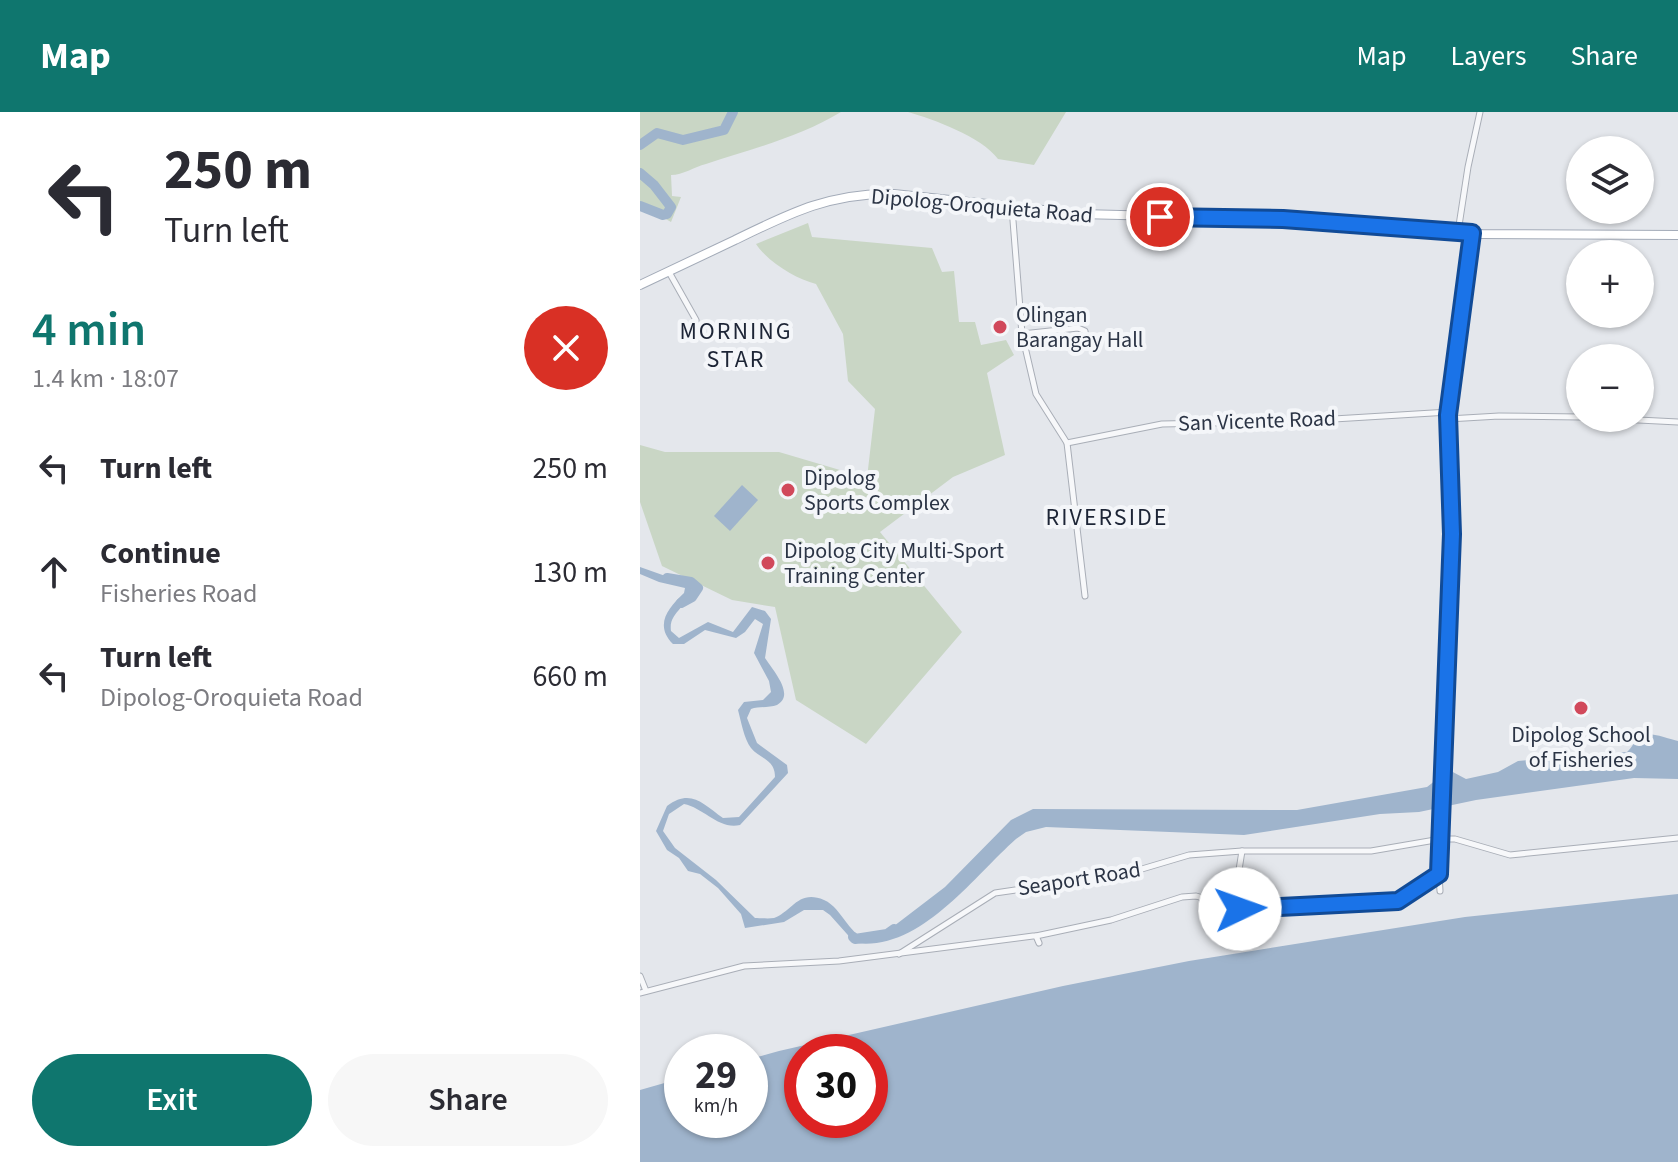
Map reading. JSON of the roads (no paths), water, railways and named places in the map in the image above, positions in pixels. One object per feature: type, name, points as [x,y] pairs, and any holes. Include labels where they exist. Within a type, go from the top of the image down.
[{"type":"main road","name":"Dipolog-Oroquieta Road","points":[[640,285],[793,212],[842,197],[894,194],[1080,214],[1283,219],[1472,233],[1678,235]]},
{"type":"street","points":[[1458,232],[1469,158],[1480,112]]},
{"type":"street","points":[[1012,208],[1022,334],[1036,394],[1067,443],[1085,596]]},
{"type":"street","points":[[1440,891],[1452,534],[1448,415],[1472,233]]},
{"type":"street","points":[[669,271],[696,320]]},
{"type":"street","points":[[1022,334],[1078,328],[1085,331],[1087,344]]},
{"type":"street","name":"San Vicente Road","points":[[1067,443],[1162,424],[1448,415],[1566,417]]},
{"type":"street","points":[[1654,421],[1678,422]]},
{"type":"street","points":[[1440,839],[1455,839],[1510,855],[1678,838]]},
{"type":"street","name":"Seaport Road","points":[[643,992],[744,966],[899,954],[995,893],[1125,874],[1189,855],[1242,851],[1371,851],[1440,839]]},
{"type":"street","points":[[1240,909],[1238,876],[1242,851]]},
{"type":"street","points":[[899,954],[1037,939],[1182,897],[1196,896],[1240,909],[1398,901],[1439,874]]},
{"type":"street","points":[[640,976],[643,992]]},
{"type":"water","points":[[742,485],[758,500],[730,531],[714,516]]},
{"type":"water","points":[[640,567],[692,588],[671,624],[671,631],[679,638],[708,622],[733,632],[752,607],[765,611],[771,619],[765,658],[781,682],[784,695],[777,705],[751,709],[747,718],[757,743],[787,765],[788,773],[740,825],[718,822],[684,804],[669,814],[663,831],[675,848],[716,880],[755,918],[774,918],[802,899],[815,897],[831,904],[860,936],[877,939],[945,887],[1011,820],[1033,809],[1297,810],[1427,787],[1449,770],[1466,779],[1498,772],[1518,761],[1627,752],[1643,734],[1678,741],[1678,779],[1634,778],[1476,800],[1419,812],[1380,814],[1244,835],[1046,827],[1026,832],[1016,839],[944,909],[902,936],[879,943],[855,943],[823,910],[804,910],[784,922],[745,928],[741,914],[718,888],[700,874],[688,871],[679,858],[667,850],[656,831],[667,806],[683,798],[703,803],[723,818],[739,817],[775,777],[773,766],[749,744],[738,710],[744,702],[763,700],[771,692],[769,681],[754,653],[763,624],[755,619],[736,638],[705,630],[684,644],[673,644],[664,630],[665,617],[685,588],[640,574]]},
{"type":"water","points":[[1678,894],[1678,1162],[640,1162],[640,1090],[664,1083],[664,1138],[768,1138],[768,1054],[784,1050],[784,1138],[888,1138],[888,1034],[853,1034],[1189,961],[1465,917]]},
{"type":"waterway","points":[[640,145],[657,133],[683,140],[724,130],[733,112]]},
{"type":"waterway","points":[[640,173],[671,207],[663,215],[640,206]]},
{"type":"waterway","points":[[667,578],[691,582],[698,588],[692,597],[681,603]]},
{"type":"waterway","points":[[853,937],[887,934],[894,929]]},
{"type":"place","name":"Olingan Barangay Hall","points":[[1000,327]]},
{"type":"place","name":"Dipolog Sports Complex","points":[[788,490]]},
{"type":"place","name":"Dipolog City Multi-Sport Training Center","points":[[768,563]]},
{"type":"place","name":"Dipolog School of Fisheries","points":[[1581,708]]},
{"type":"district","name":"MORNING STAR","points":[[736,345]]},
{"type":"district","name":"RIVERSIDE","points":[[1107,517]]}]
